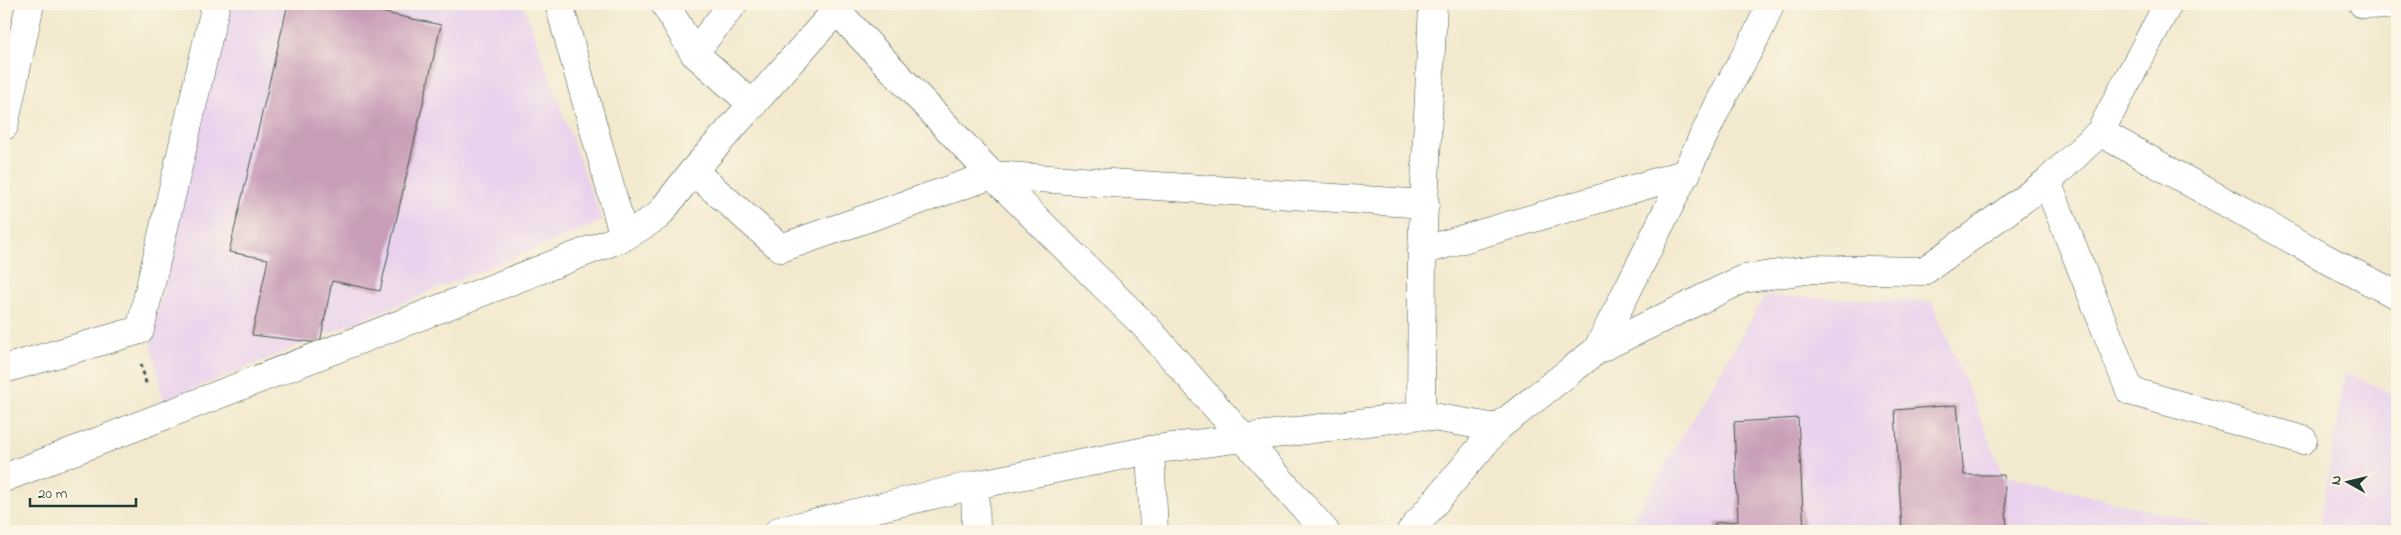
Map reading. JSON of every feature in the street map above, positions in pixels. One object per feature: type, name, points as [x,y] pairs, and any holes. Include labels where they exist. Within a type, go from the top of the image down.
[{"type":"street","points":[[4,126],[30,4]]},
{"type":"street","points":[[4,369],[140,330],[216,4]]},
{"type":"street","points":[[559,4],[624,237]]},
{"type":"street","points":[[665,4],[694,54],[753,105]]},
{"type":"street","points":[[694,54],[733,4]]},
{"type":"street","points":[[1421,415],[1422,251],[1433,4]]},
{"type":"street","points":[[1597,350],[1687,173],[1718,106],[1762,29],[1770,4]]},
{"type":"street","points":[[1411,531],[1497,428],[1597,350],[1743,279],[1814,269],[1924,271],[2047,182],[2100,132],[2168,4]]},
{"type":"street","points":[[2363,4],[2397,6]]},
{"type":"street","points":[[4,478],[624,237],[658,216],[693,171],[839,7],[992,175],[1146,327],[1325,531]]},
{"type":"street","points":[[2100,132],[2334,264],[2397,295]]},
{"type":"street","points":[[693,171],[781,248],[992,175],[1425,204]]},
{"type":"street","points":[[1422,251],[1687,173]]},
{"type":"street","points":[[2047,182],[2130,391],[2303,440]]},
{"type":"street","points":[[790,530],[975,485],[1150,450],[1421,415],[1497,428]]},
{"type":"street","points":[[1150,450],[1154,531]]},
{"type":"street","points":[[975,485],[976,531]]},
{"type":"path","points":[[132,332],[156,419]]},
{"type":"shaded area","points":[[225,4],[523,4],[602,221],[164,401],[151,344]]},
{"type":"shaded area","points":[[1765,296],[1932,302],[2004,475],[2233,531],[1626,531]]},
{"type":"shaded area","points":[[2345,372],[2397,396],[2397,531],[2319,531]]},
{"type":"building","points":[[288,4],[343,4],[441,25],[380,291],[332,281],[320,343],[252,335],[268,259],[229,252]]},
{"type":"building","points":[[1957,405],[1964,475],[2004,475],[2007,529],[1987,531],[1902,531],[1895,410]]},
{"type":"building","points":[[1798,418],[1804,531],[1716,531],[1715,523],[1738,521],[1734,422]]}]
